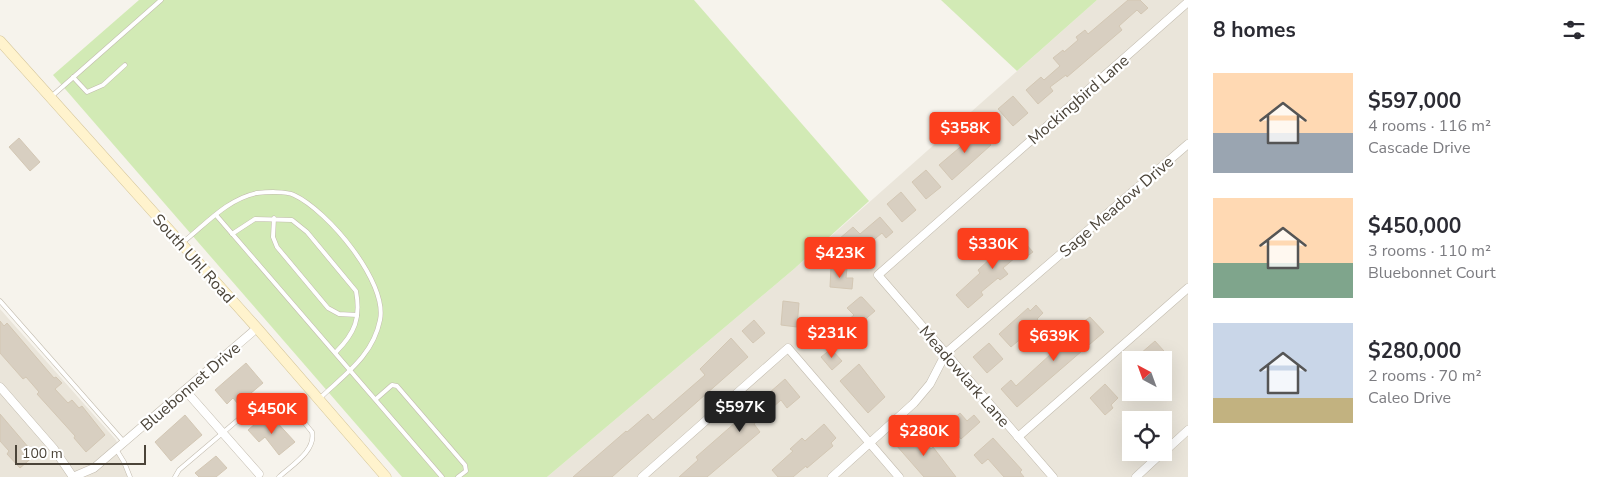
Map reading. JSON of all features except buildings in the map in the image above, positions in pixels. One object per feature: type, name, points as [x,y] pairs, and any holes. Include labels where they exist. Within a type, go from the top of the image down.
[{"type":"main road","name":"South Uhl Road","points":[[0,41],[180,245],[257,328],[386,477]]},
{"type":"street","name":"Mockingbird Lane","points":[[878,275],[1188,2]]},
{"type":"street","name":"Sage Meadow Drive","points":[[832,477],[914,404],[930,384],[946,354],[1188,144]]},
{"type":"street","name":"Meadowlark Lane","points":[[878,275],[1053,477]]},
{"type":"street","points":[[1018,437],[1188,288]]},
{"type":"street","name":"Bluebonnet Drive","points":[[73,477],[94,468],[257,328]]},
{"type":"street","points":[[642,477],[788,348],[899,477]]},
{"type":"street","points":[[0,387],[54,449],[73,477]]},
{"type":"street","points":[[185,390],[261,476]]},
{"type":"street","points":[[1172,444],[1188,430]]},
{"type":"street","points":[[1136,477],[1153,461]]},
{"type":"lane","points":[[50,97],[161,0]]},
{"type":"lane","points":[[73,77],[87,92],[103,85],[125,64]]},
{"type":"lane","points":[[180,245],[236,199],[258,193],[292,194],[315,207],[366,266],[376,285],[381,319],[368,353],[319,399]]},
{"type":"lane","points":[[216,215],[351,369],[442,477]]},
{"type":"lane","points":[[232,234],[255,219],[274,218],[292,220],[307,232],[356,291],[356,328],[348,340],[336,352]]},
{"type":"lane","points":[[274,218],[273,237],[277,247],[328,308],[339,314],[357,315]]},
{"type":"lane","points":[[0,301],[124,442]]},
{"type":"lane","points":[[376,399],[392,385],[397,386],[465,465],[466,471],[458,477]]},
{"type":"lane","points":[[175,477],[179,470],[266,398],[277,397],[283,400],[312,432],[313,438],[310,448],[279,477]]},
{"type":"lane","points":[[116,449],[130,477]]},
{"type":"shaded area","points":[[1097,0],[1188,0],[1188,477],[547,477],[794,269]]},
{"type":"shaded area","points":[[0,309],[116,440],[131,477],[0,477]]},
{"type":"green space","points":[[139,0],[694,0],[869,201],[794,269],[547,477],[402,477],[53,75]]},
{"type":"green space","points":[[941,0],[1097,0],[1017,71]]}]
